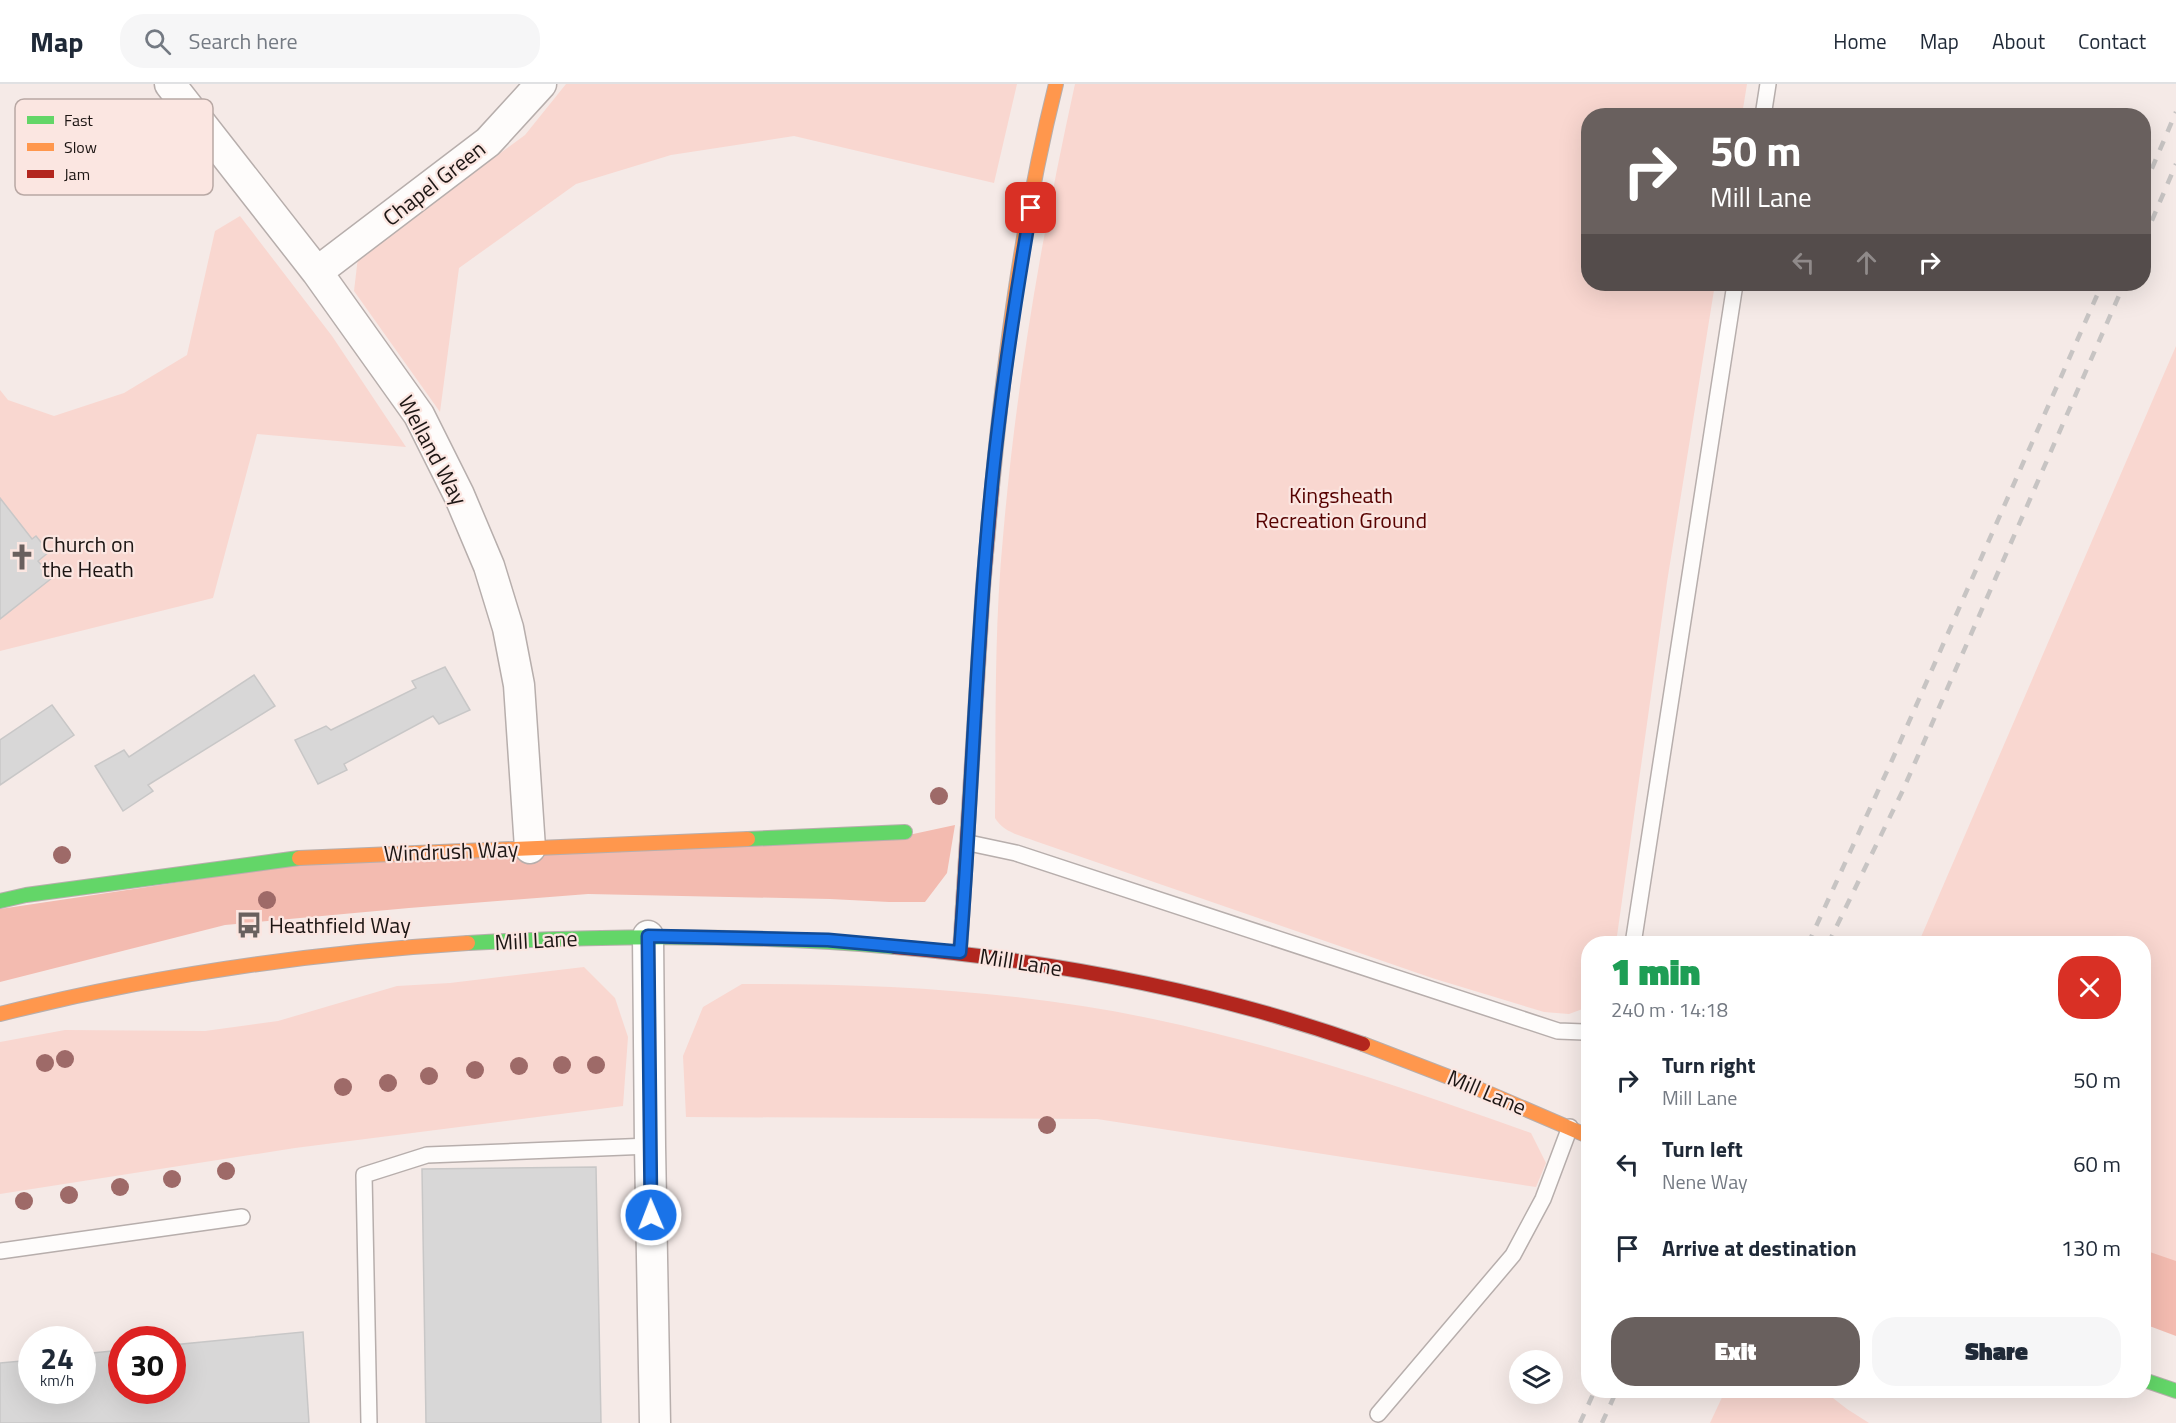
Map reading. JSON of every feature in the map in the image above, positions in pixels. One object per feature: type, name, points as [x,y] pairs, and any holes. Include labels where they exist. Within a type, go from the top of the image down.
[{"type":"street","name":"Welland Way","points":[[170,84],[182,99]]},
{"type":"street","name":"Chapel Green","points":[[318,272],[488,142],[541,84]]},
{"type":"street","points":[[960,952],[969,843],[980,628],[998,422],[1009,337],[1031,208],[1056,84]]},
{"type":"street","name":"Welland Way","points":[[213,139],[318,272],[419,415],[459,495],[489,566],[508,628],[519,685],[530,848]]},
{"type":"street","name":"Windrush Way","points":[[0,900],[289,858],[905,832]]},
{"type":"street","points":[[648,936],[655,1423]]},
{"type":"street","name":"Mill Lane","points":[[0,1014],[94,993],[231,968],[393,949],[532,939],[648,936],[863,942],[960,952],[1054,966],[1157,986],[1258,1010],[1423,1065],[1581,1132]]},
{"type":"street","points":[[2151,1382],[2176,1391]]},
{"type":"lane","points":[[1764,108],[1768,84]]},
{"type":"lane","points":[[1634,936],[1734,291]]},
{"type":"lane","points":[[969,843],[1016,853],[1558,1031],[1581,1032]]},
{"type":"lane","points":[[1378,1414],[1513,1255],[1543,1198],[1570,1127]]},
{"type":"lane","points":[[369,1423],[364,1175],[428,1155],[650,1146]]},
{"type":"lane","points":[[0,1251],[242,1217]]},
{"type":"green space","points":[[566,84],[1017,84],[994,183],[794,136],[671,155],[576,184],[459,268],[440,412],[354,291],[358,257],[525,135]]},
{"type":"green space","name":"Kingsheath Recreation Ground","points":[[1075,84],[1747,84],[1743,108],[1581,108],[1581,291],[1714,291],[1667,582],[1617,936],[1581,936],[1581,1010],[1569,1014],[1544,1012],[1432,978],[1018,835],[998,823],[995,818],[996,677],[1000,572],[1015,423],[1052,197]]},
{"type":"green space","points":[[240,216],[332,336],[406,447],[257,434],[213,598],[0,651],[0,390],[8,400],[54,416],[124,393],[187,355],[215,231]]},
{"type":"green space","points":[[2176,346],[2176,1325],[2151,1313],[2151,936],[1921,936]]},
{"type":"green space","points":[[584,967],[615,998],[628,1037],[623,1106],[295,1148],[0,1194],[0,1042],[65,1030],[205,1031],[278,1021],[397,986],[450,983]]},
{"type":"green space","points":[[742,984],[897,987],[1000,995],[1102,1009],[1153,1019],[1297,1055],[1438,1100],[1531,1133],[1546,1163],[1536,1187],[1097,1119],[686,1117],[683,1056],[703,1007]]},
{"type":"green space","points":[[1722,1398],[1833,1398],[1869,1423],[1710,1423]]},
{"type":"shaded area","points":[[955,825],[947,873],[925,902],[588,894],[409,908],[225,925],[0,982],[0,909],[295,865],[890,839]]},
{"type":"shaded area","points":[[2151,1252],[2176,1261],[2176,1336],[2151,1327]]},
{"type":"building","name":"Church on the Heath","points":[[0,498],[32,539],[36,536],[49,552],[38,561],[52,578],[0,619]]},
{"type":"building","points":[[445,667],[470,710],[439,724],[433,716],[344,764],[347,770],[318,784],[295,740],[326,726],[331,730],[416,688],[412,681]]},
{"type":"building","points":[[254,675],[275,706],[148,785],[153,791],[123,811],[95,766],[124,750],[129,757]]},
{"type":"building","points":[[52,705],[74,735],[0,785],[0,740]]},
{"type":"building","points":[[596,1167],[601,1423],[426,1423],[422,1169]]},
{"type":"building","points":[[303,1332],[309,1423],[0,1423],[0,1363],[18,1361],[18,1404],[96,1404],[96,1353],[108,1351],[108,1404],[186,1404],[186,1344]]},
{"type":"railway","points":[[2151,171],[2176,112]]},
{"type":"railway","points":[[2151,223],[2176,164]]},
{"type":"railway","points":[[1812,936],[1893,758],[2099,291]]},
{"type":"railway","points":[[1832,936],[1903,790],[2121,291]]},
{"type":"railway","points":[[1580,1423],[1591,1398]]},
{"type":"railway","points":[[1602,1423],[1613,1398]]},
{"type":"traffic: fast","points":[[748,839],[905,832]]},
{"type":"traffic: fast","points":[[0,901],[26,895],[299,858]]},
{"type":"traffic: fast","points":[[468,943],[575,938],[682,937],[788,940],[895,947]]},
{"type":"traffic: fast","points":[[2151,1382],[2176,1391]]},
{"type":"traffic: slow","points":[[992,487],[1003,386],[1025,233],[1056,84]]},
{"type":"traffic: slow","points":[[299,858],[748,839]]},
{"type":"traffic: slow","points":[[0,1014],[116,988],[232,968],[350,953],[468,943]]},
{"type":"traffic: slow","points":[[1363,1044],[1467,1084],[1581,1133]]},
{"type":"traffic: jam","points":[[960,952],[983,588],[992,487]]},
{"type":"traffic: jam","points":[[895,947],[1014,961],[1132,981],[1249,1008],[1363,1044]]},
{"type":"place","name":"Church on the Heath","points":[[22,557]]},
{"type":"place","name":"Heathfield Way","points":[[249,925]]},
{"type":"route","points":[[651,1215],[648,936],[828,940],[960,952],[968,859],[987,536],[1006,358],[1031,208]]}]
